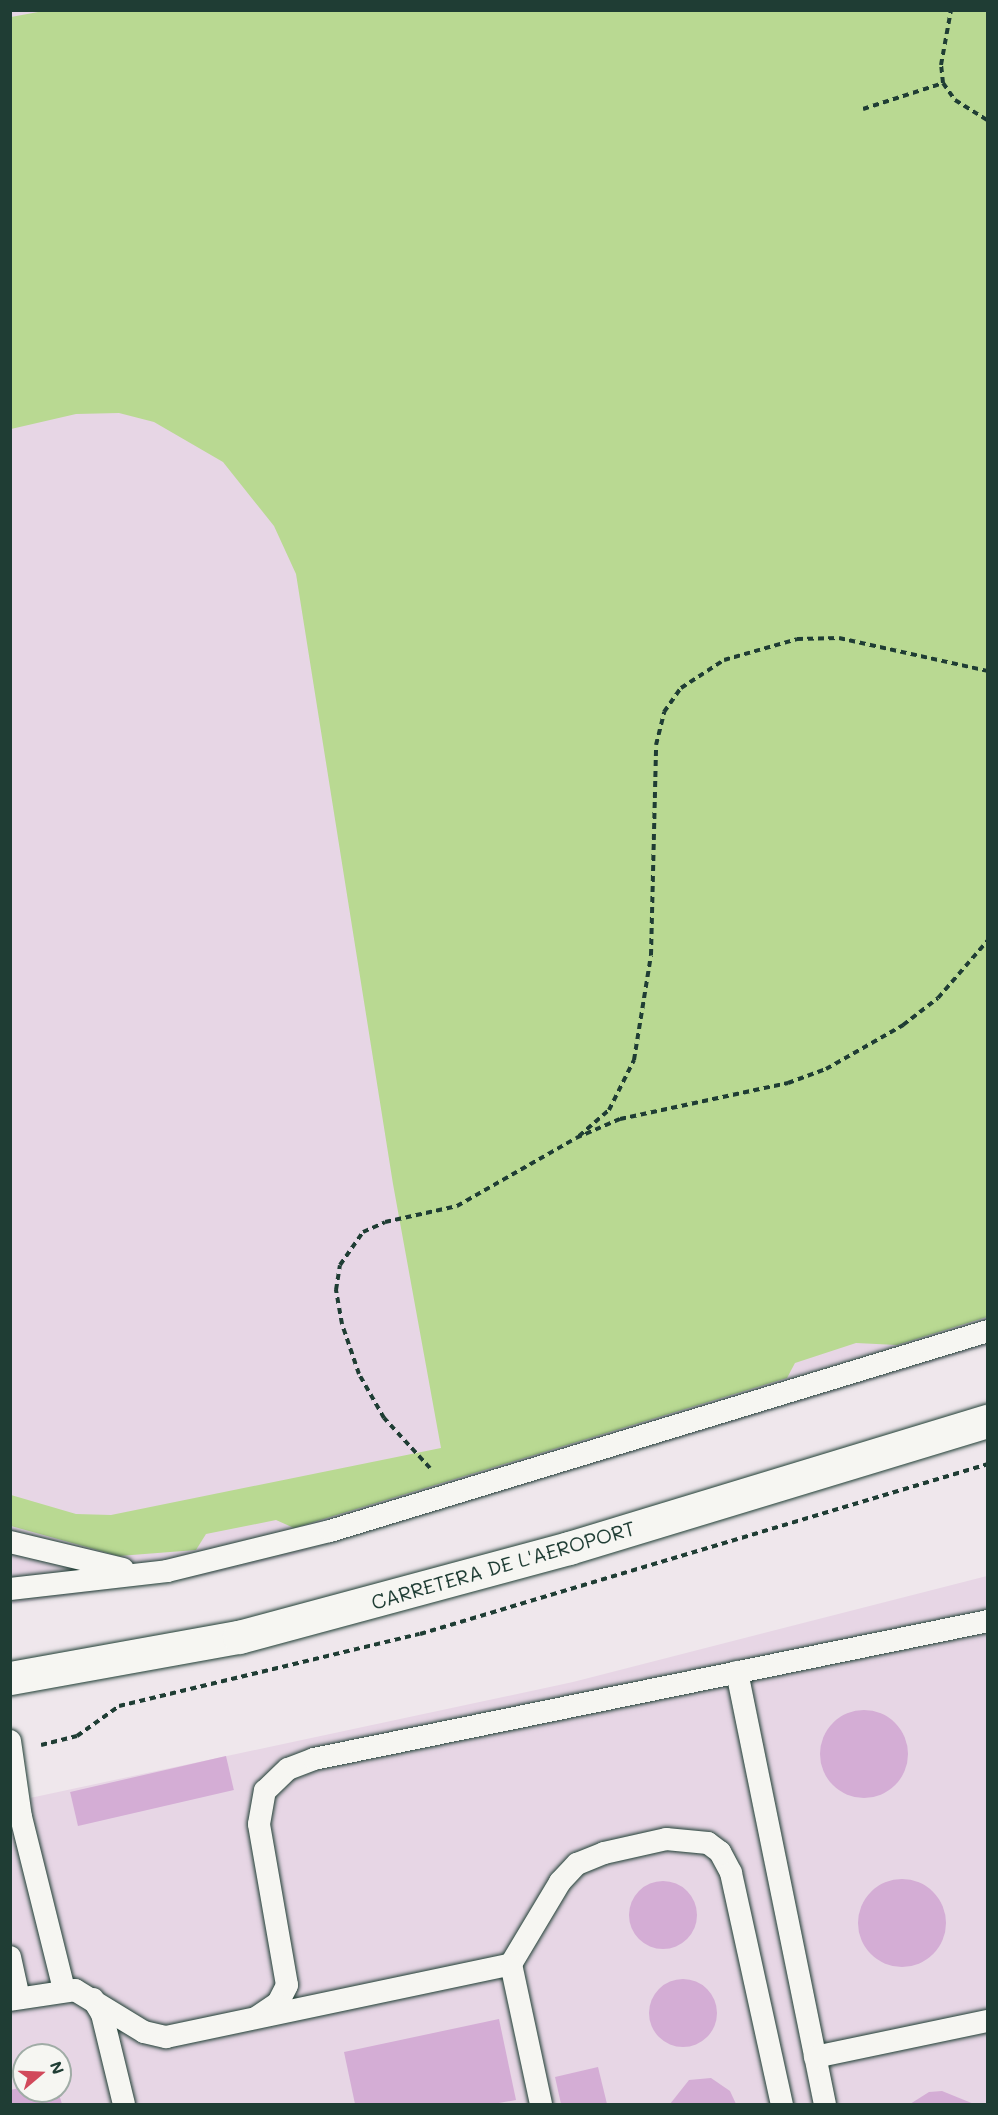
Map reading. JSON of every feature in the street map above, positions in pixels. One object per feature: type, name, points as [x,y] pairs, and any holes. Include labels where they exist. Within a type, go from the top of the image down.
[{"type":"main road","name":"CARRETERA DE L'AEROPORT","points":[[10,1678],[239,1637],[557,1551],[987,1421]]},
{"type":"lane","points":[[10,1589],[167,1571],[330,1531],[987,1331]]},
{"type":"lane","points":[[10,1542],[101,1566],[167,1571]]},
{"type":"lane","points":[[257,2017],[282,1999],[288,1978],[259,1824],[265,1791],[281,1774],[314,1759],[987,1621]]},
{"type":"lane","points":[[737,1672],[825,2104]]},
{"type":"lane","points":[[11,1745],[21,1817],[64,1990]]},
{"type":"lane","points":[[541,2104],[512,1964],[560,1882],[577,1864],[604,1853],[666,1839],[708,1843],[720,1852],[731,1873],[782,2104]]},
{"type":"lane","points":[[10,1957],[15,1999],[64,1990],[93,1999],[154,2036],[512,1964]]},
{"type":"lane","points":[[93,1999],[102,2014],[124,2104]]},
{"type":"lane","points":[[815,2057],[987,2021]]},
{"type":"path","points":[[951,10],[941,65],[943,83],[955,100],[987,121]]},
{"type":"path","points":[[863,109],[943,83]]},
{"type":"path","points":[[576,1138],[609,1110],[634,1060],[651,955],[656,745],[664,712],[681,688],[724,660],[797,639],[839,638],[987,671]]},
{"type":"path","points":[[453,1493],[384,1418],[359,1374],[342,1324],[336,1290],[339,1265],[363,1232],[385,1222],[457,1206],[576,1138],[654,1109],[788,1083],[826,1069],[903,1025],[938,998],[987,940]]},
{"type":"path","points":[[11,1745],[59,1744],[119,1706],[420,1634],[987,1464]]},
{"type":"shaded area","points":[[10,11],[987,11],[987,1346],[293,1555],[193,1578],[11,1604]]},
{"type":"shaded area","points":[[987,1576],[987,2104],[11,2104],[10,1797],[30,1798],[573,1682]]},
{"type":"green space","points":[[49,10],[987,11],[987,1317],[897,1345],[856,1343],[795,1363],[787,1378],[294,1528],[276,1520],[206,1534],[196,1550],[119,1556],[11,1526],[11,1495],[76,1514],[111,1515],[441,1448],[393,1184],[296,574],[274,526],[223,462],[154,422],[119,413],[76,414],[11,429],[11,17]]},
{"type":"building","points":[[855,1710],[873,1710],[889,1717],[901,1729],[908,1745],[908,1763],[901,1779],[889,1791],[873,1798],[855,1798],[839,1791],[827,1779],[820,1763],[820,1745],[827,1729],[839,1717]]},
{"type":"building","points":[[226,1756],[234,1790],[78,1826],[70,1792]]},
{"type":"building","points":[[902,1879],[927,1886],[939,1898],[946,1923],[939,1948],[927,1960],[902,1967],[877,1960],[865,1948],[858,1923],[865,1898],[877,1886]]},
{"type":"building","points":[[663,1881],[676,1884],[687,1891],[694,1902],[697,1915],[694,1928],[687,1939],[676,1946],[663,1949],[650,1946],[639,1939],[632,1928],[629,1915],[632,1902],[639,1891],[650,1884]]},
{"type":"building","points":[[683,1979],[696,1982],[707,1989],[714,2000],[717,2013],[714,2026],[707,2037],[696,2044],[683,2047],[670,2044],[659,2037],[652,2026],[649,2013],[652,2000],[659,1989],[670,1982]]},
{"type":"building","points":[[499,2019],[516,2100],[493,2104],[355,2104],[344,2052]]},
{"type":"building","points":[[598,2067],[607,2104],[561,2104],[555,2077]]},
{"type":"building","points":[[711,2078],[730,2091],[736,2104],[670,2104],[689,2080]]},
{"type":"building","points":[[10,2090],[12,2090],[12,2103],[62,2104],[10,2104]]},
{"type":"building","points":[[942,2091],[974,2104],[910,2104],[929,2092]]}]
